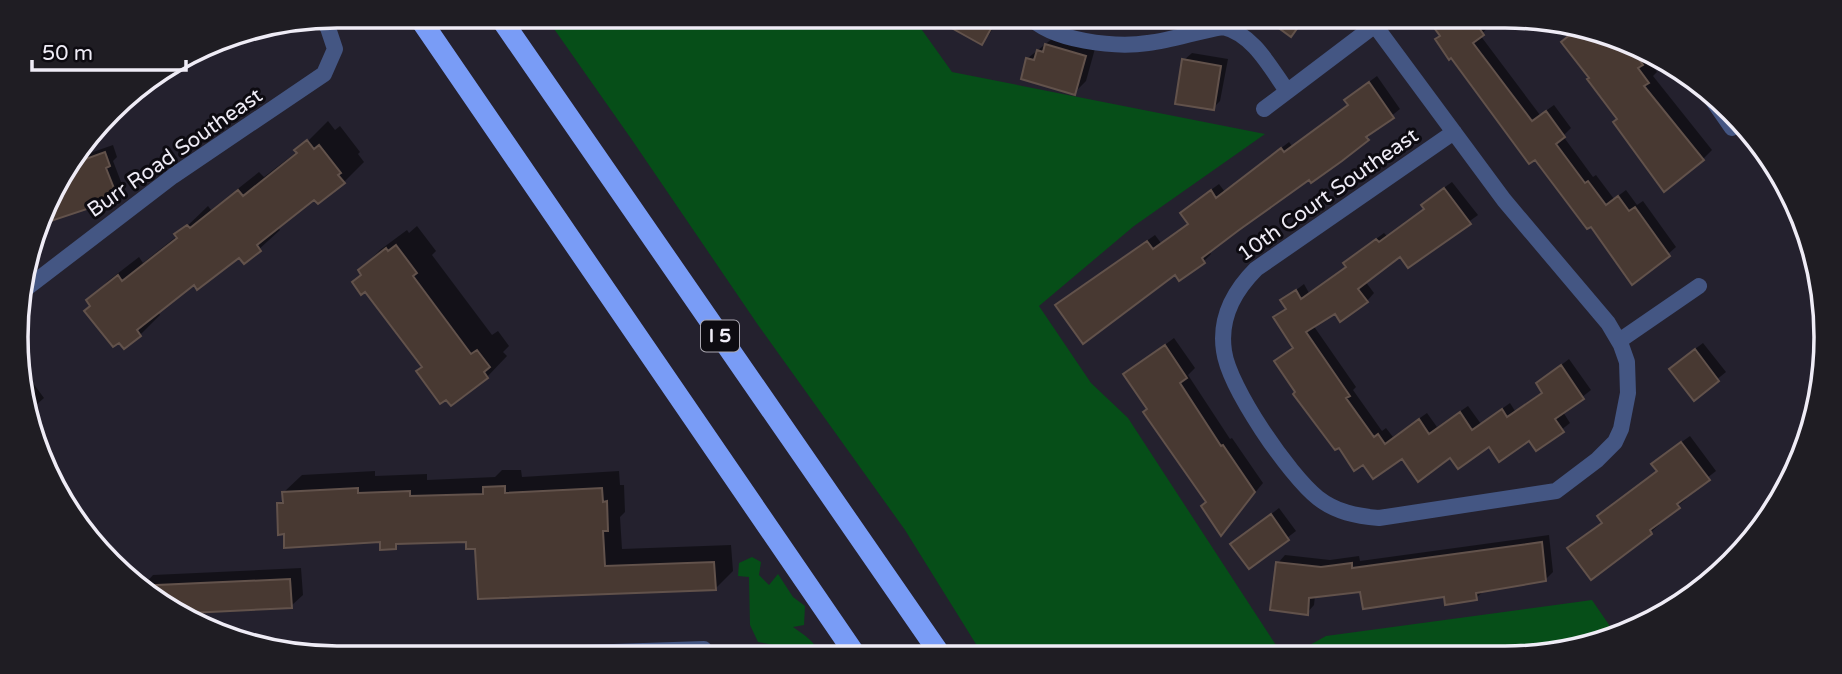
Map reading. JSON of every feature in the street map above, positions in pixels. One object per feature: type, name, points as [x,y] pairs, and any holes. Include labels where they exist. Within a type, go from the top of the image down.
[{"type":"highway","points":[[426,28],[849,646]]},
{"type":"highway","name":"I 5","points":[[507,28],[934,646]]},
{"type":"street","name":"Burr Road Southeast","points":[[33,283],[173,176],[324,74],[335,49],[328,28]]},
{"type":"street","points":[[1046,28],[1056,33],[1112,44],[1146,44],[1217,28]]},
{"type":"street","points":[[1227,28],[1236,30],[1265,59],[1287,91]]},
{"type":"street","points":[[1264,109],[1366,28]]},
{"type":"street","name":"10th Court Southeast","points":[[1383,28],[1504,200],[1608,323],[1627,362],[1628,383],[1621,429],[1615,442],[1597,460],[1556,491],[1378,518],[1356,516],[1336,509],[1301,482],[1240,395],[1231,377],[1223,349],[1224,323],[1240,285],[1256,269],[1454,132]]},
{"type":"street","points":[[1619,341],[1699,286]]},
{"type":"green space","points":[[553,28],[921,28],[952,72],[1265,134],[1134,226],[1039,306],[1091,383],[1128,418],[1276,646],[977,646],[905,530],[758,325]]},
{"type":"green space","points":[[752,557],[761,562],[759,575],[769,585],[778,574],[793,597],[805,606],[804,625],[793,627],[815,646],[780,646],[758,642],[750,625],[749,577],[738,576],[739,563]]},
{"type":"green space","points":[[1592,600],[1611,627],[1565,640],[1525,645],[1308,646],[1326,636]]},
{"type":"building","points":[[952,28],[991,28],[982,45]]},
{"type":"building","points":[[1279,28],[1297,28],[1291,37]]},
{"type":"building","points":[[1434,28],[1479,28],[1484,35],[1473,43],[1532,121],[1546,111],[1565,137],[1556,144],[1585,183],[1588,181],[1606,205],[1618,196],[1629,211],[1635,207],[1670,256],[1632,285],[1591,227],[1587,229],[1535,160],[1529,164],[1451,58],[1449,60],[1435,39],[1440,36]]},
{"type":"building","points":[[1570,35],[1604,44],[1638,58],[1643,65],[1638,68],[1649,83],[1644,86],[1704,160],[1664,192],[1613,122],[1617,119],[1587,79],[1589,78],[1561,42]]},
{"type":"building","points":[[1045,44],[1086,56],[1075,95],[1021,79],[1026,58],[1034,60],[1037,50],[1043,52]]},
{"type":"building","points":[[1182,59],[1221,66],[1214,110],[1175,104]]},
{"type":"building","points":[[1369,82],[1394,118],[1366,137],[1369,140],[1342,161],[1311,183],[1309,180],[1202,258],[1205,263],[1179,281],[1175,275],[1083,344],[1055,305],[1147,241],[1153,249],[1188,224],[1180,213],[1211,190],[1216,198],[1281,148],[1284,152],[1348,105],[1344,100]]},
{"type":"building","points":[[307,140],[314,149],[319,145],[341,173],[338,175],[345,183],[318,204],[314,200],[257,245],[261,251],[244,264],[239,258],[197,290],[194,285],[137,330],[141,336],[124,349],[119,343],[113,347],[84,311],[90,306],[86,300],[118,275],[122,281],[177,238],[174,234],[187,225],[190,228],[238,190],[243,196],[297,153],[294,150]]},
{"type":"building","points":[[105,152],[110,166],[106,168],[117,196],[51,221],[69,182],[84,160]]},
{"type":"building","points":[[1444,188],[1471,224],[1408,268],[1400,257],[1358,289],[1368,302],[1340,322],[1335,314],[1306,332],[1350,396],[1346,398],[1374,437],[1378,434],[1385,444],[1419,419],[1429,434],[1460,412],[1472,430],[1502,409],[1507,417],[1542,393],[1536,383],[1561,365],[1584,399],[1555,419],[1564,432],[1536,451],[1529,441],[1499,462],[1489,447],[1458,469],[1450,458],[1418,482],[1402,459],[1373,479],[1363,465],[1354,471],[1339,448],[1335,450],[1293,394],[1295,392],[1274,361],[1293,348],[1273,317],[1286,309],[1280,300],[1296,290],[1301,299],[1346,267],[1343,263],[1376,239],[1379,242],[1424,209],[1421,205]]},
{"type":"building","points":[[396,245],[417,273],[413,276],[471,354],[477,350],[490,367],[484,372],[488,378],[451,406],[446,400],[440,404],[416,371],[422,367],[365,292],[361,295],[352,282],[361,275],[358,270],[386,248],[388,251]]},
{"type":"building","points":[[1165,345],[1187,378],[1180,383],[1255,492],[1221,536],[1201,506],[1206,502],[1143,412],[1147,409],[1123,374]]},
{"type":"building","points":[[1695,349],[1719,381],[1694,401],[1669,369]]},
{"type":"building","points":[[1681,442],[1710,480],[1677,504],[1680,508],[1650,530],[1652,534],[1591,580],[1567,548],[1602,523],[1597,516],[1657,471],[1651,464]]},
{"type":"building","points":[[505,486],[505,493],[602,488],[603,502],[607,501],[608,531],[603,531],[605,566],[714,562],[716,590],[478,599],[475,549],[466,549],[466,542],[396,544],[396,549],[380,550],[380,542],[284,548],[284,534],[278,535],[277,503],[283,503],[282,492],[358,488],[358,493],[410,491],[410,496],[483,494],[483,487]]},
{"type":"building","points":[[1271,514],[1289,540],[1249,569],[1230,544]]},
{"type":"building","points":[[1542,542],[1546,581],[1476,593],[1477,600],[1445,605],[1444,597],[1363,609],[1360,592],[1309,598],[1308,615],[1270,610],[1276,562],[1321,567],[1352,563],[1352,568]]},
{"type":"building","points":[[290,579],[292,608],[197,612],[153,585]]}]
